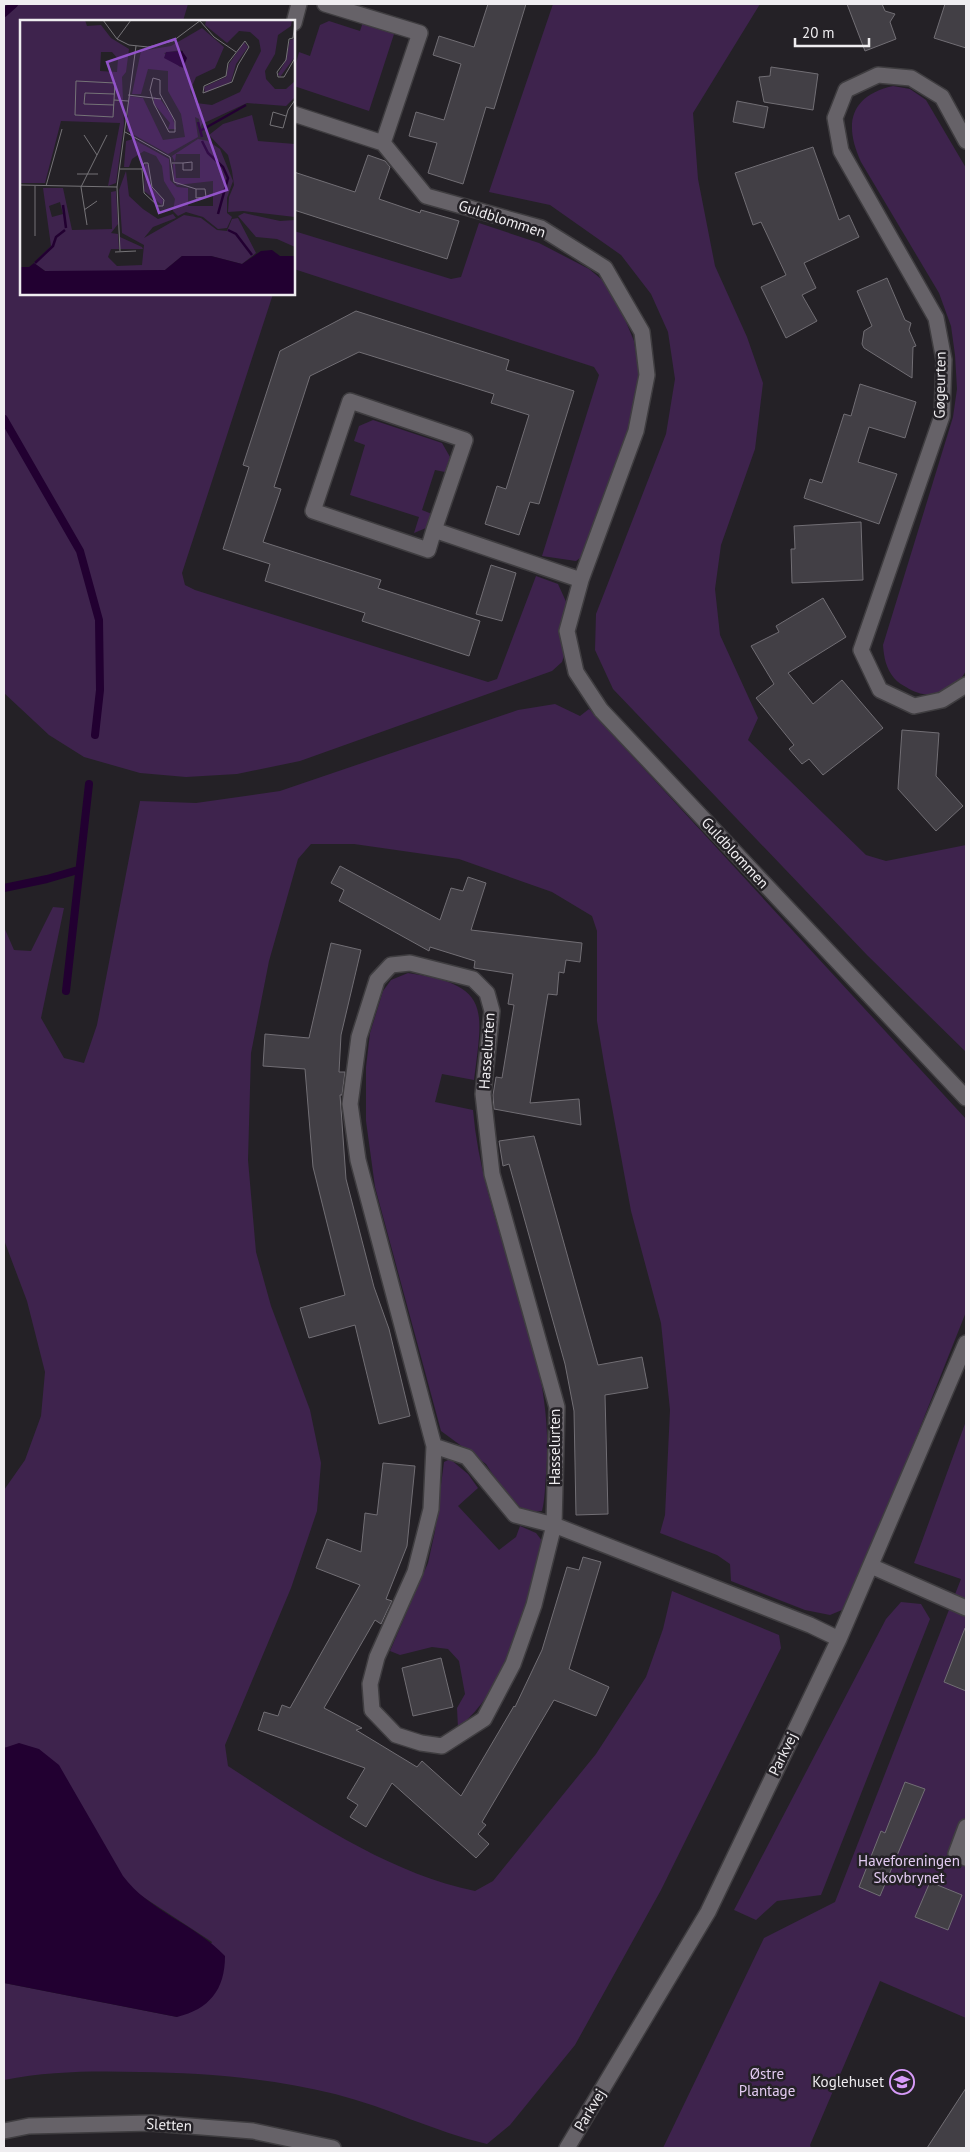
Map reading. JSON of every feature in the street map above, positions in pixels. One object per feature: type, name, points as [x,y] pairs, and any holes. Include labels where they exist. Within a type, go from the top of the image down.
[{"type":"street","points":[[295,20],[299,4]]},
{"type":"street","points":[[295,114],[383,143],[420,33],[325,4]]},
{"type":"street","name":"Gøgeurten","points":[[966,141],[942,97],[912,78],[878,76],[846,90],[835,118],[841,152],[936,318],[944,360],[942,416],[861,650],[880,690],[914,706],[942,700],[966,685]]},
{"type":"street","name":"Guldblommen","points":[[383,143],[426,196],[541,228],[605,268],[642,332],[647,375],[636,431],[581,580],[567,631],[576,672],[601,710],[966,1098]]},
{"type":"street","points":[[350,401],[465,440],[434,530],[428,550],[313,511],[350,401]]},
{"type":"street","points":[[434,530],[581,580]]},
{"type":"street","name":"Hasselurten","points":[[410,963],[473,979],[487,993],[492,1011],[483,1094],[492,1174],[557,1407],[554,1525],[534,1605],[513,1664],[484,1719],[442,1746],[421,1744],[396,1735],[372,1710],[370,1684],[377,1657],[415,1572],[431,1510],[434,1446],[358,1160],[350,1104],[359,1037],[377,980],[391,965],[410,963]]},
{"type":"street","name":"Parkvej","points":[[567,2148],[708,1912],[839,1639],[966,1344]]},
{"type":"street","points":[[434,1446],[467,1457],[515,1515],[554,1525],[810,1625],[839,1639]]},
{"type":"street","points":[[871,1566],[966,1608]]},
{"type":"street","points":[[966,1827],[956,1854],[966,1858]]},
{"type":"street","name":"Sletten","points":[[4,2131],[29,2126],[150,2123],[253,2131],[333,2148]]},
{"type":"green space","points":[[4,4],[188,4],[183,20],[20,20],[20,295],[273,295],[182,573],[185,585],[195,590],[488,682],[497,679],[536,576],[558,584],[568,606],[562,632],[564,656],[562,662],[552,671],[300,761],[237,774],[186,777],[140,773],[84,757],[49,735],[4,693]]},
{"type":"green space","points":[[553,4],[760,4],[693,113],[698,179],[715,266],[747,337],[763,383],[755,449],[721,545],[715,589],[720,635],[758,718],[748,740],[866,855],[886,861],[966,845],[966,1052],[867,955],[613,689],[595,650],[596,614],[666,434],[675,379],[668,332],[651,294],[621,255],[550,205],[489,192]]},
{"type":"green space","points":[[329,21],[360,31],[363,22],[395,31],[369,111],[295,86],[295,67],[299,52],[310,56],[320,25]]},
{"type":"green space","points":[[893,86],[910,89],[926,100],[966,168],[966,671],[961,679],[947,690],[931,694],[914,692],[895,679],[887,667],[883,645],[953,417],[957,389],[955,355],[951,326],[939,293],[861,162],[853,136],[852,124],[854,114],[859,105],[867,97]]},
{"type":"green space","points":[[479,223],[539,243],[589,269],[606,283],[619,305],[634,341],[640,379],[636,415],[584,555],[576,561],[542,556],[599,375],[594,367],[295,269],[295,231],[451,279],[461,277]]},
{"type":"green space","points":[[373,420],[442,443],[450,457],[445,472],[435,470],[422,510],[432,514],[426,528],[414,533],[419,517],[350,495],[365,445],[354,441],[359,426]]},
{"type":"green space","points":[[555,704],[580,716],[589,709],[966,1119],[966,1312],[882,1523],[842,1610],[830,1615],[805,1610],[731,1581],[730,1564],[717,1555],[660,1533],[665,1515],[670,1410],[661,1323],[631,1211],[605,1069],[597,1021],[597,931],[592,916],[552,892],[459,859],[354,844],[311,844],[298,859],[269,961],[251,1053],[248,1160],[256,1252],[271,1306],[310,1410],[321,1463],[317,1511],[291,1588],[225,1745],[228,1766],[316,1823],[378,1856],[442,1882],[475,1891],[493,1881],[596,1754],[646,1677],[663,1629],[672,1591],[779,1635],[781,1648],[661,1890],[575,2045],[510,2125],[487,2144],[449,2133],[354,2099],[263,2080],[189,2074],[72,2072],[4,2080],[4,1983],[177,2017],[212,1942],[134,1891],[4,1748],[4,1490],[25,1460],[41,1416],[45,1372],[27,1301],[4,1240],[4,927],[14,950],[31,951],[53,907],[64,908],[41,1018],[64,1058],[84,1063],[97,1025],[140,801],[196,803],[280,791],[518,710]]},
{"type":"green space","points":[[408,973],[435,978],[455,985],[468,993],[476,1004],[479,1018],[479,1035],[474,1080],[442,1074],[435,1102],[473,1110],[479,1156],[490,1201],[531,1336],[541,1381],[547,1427],[546,1474],[542,1511],[532,1512],[520,1507],[499,1484],[486,1464],[441,1431],[375,1187],[366,1121],[366,1067],[370,1033],[383,991],[391,980]]},
{"type":"green space","points":[[966,1421],[966,2018],[880,1981],[810,2145],[811,2148],[663,2148],[764,1938],[835,1902],[961,1579],[914,1563]]},
{"type":"green space","points":[[450,1459],[468,1474],[478,1488],[458,1506],[499,1550],[516,1537],[520,1526],[536,1533],[543,1542],[523,1617],[504,1667],[491,1690],[476,1710],[458,1728],[457,1708],[465,1694],[459,1661],[448,1649],[432,1647],[400,1655],[390,1651],[428,1563],[435,1531],[444,1462]]},
{"type":"green space","points":[[901,1602],[921,1604],[930,1619],[821,1895],[777,1901],[756,1920],[734,1910],[886,1619]]},
{"type":"shaded area","points":[[19,1743],[39,1749],[59,1765],[123,1876],[134,1888],[146,1899],[200,1935],[225,1956],[222,1979],[218,1988],[213,1996],[198,2009],[177,2017],[4,1983],[4,1748]]},
{"type":"building","points":[[488,4],[526,4],[494,109],[486,107],[463,184],[428,173],[437,143],[409,136],[416,112],[444,120],[461,64],[433,55],[439,36],[474,47]]},
{"type":"building","points":[[847,4],[882,4],[885,11],[895,14],[890,22],[896,39],[865,51]]},
{"type":"building","points":[[945,4],[966,4],[966,48],[934,38]]},
{"type":"building","points":[[771,67],[818,74],[813,110],[764,102],[759,77],[770,76]]},
{"type":"building","points":[[737,101],[768,107],[764,128],[733,122]]},
{"type":"building","points":[[813,147],[839,220],[849,215],[859,237],[804,263],[816,288],[802,295],[817,321],[786,338],[761,287],[786,275],[761,222],[753,225],[735,173]]},
{"type":"building","points":[[368,155],[385,161],[390,167],[379,199],[420,213],[421,210],[459,221],[447,259],[295,210],[295,172],[355,192]]},
{"type":"building","points":[[887,278],[905,320],[911,323],[909,330],[916,346],[913,347],[912,378],[864,348],[862,344],[864,331],[872,326],[857,291]]},
{"type":"building","points":[[356,311],[509,360],[506,370],[574,391],[539,504],[530,502],[519,535],[485,524],[497,486],[506,489],[529,415],[491,403],[494,394],[359,352],[310,376],[274,487],[281,489],[263,542],[381,580],[378,588],[480,621],[469,656],[362,621],[365,613],[265,581],[270,564],[223,549],[249,467],[243,465],[280,351]]},
{"type":"building","points":[[860,384],[916,402],[905,438],[869,427],[858,462],[897,474],[879,524],[804,498],[810,479],[822,483],[844,414],[851,416]]},
{"type":"building","points":[[861,522],[863,580],[792,583],[791,549],[795,549],[794,526]]},
{"type":"building","points":[[491,565],[516,573],[502,621],[476,614]]},
{"type":"building","points":[[823,598],[846,637],[788,673],[813,704],[842,680],[883,728],[823,775],[809,759],[802,764],[789,749],[794,745],[756,698],[774,684],[751,646],[779,632],[776,626]]},
{"type":"building","points":[[902,730],[939,733],[936,776],[963,806],[936,831],[898,789]]},
{"type":"building","points":[[340,866],[440,920],[451,888],[463,891],[468,877],[486,883],[471,930],[582,943],[580,962],[566,960],[564,973],[559,972],[557,995],[548,994],[530,1103],[579,1099],[581,1125],[494,1109],[493,1095],[496,1077],[502,1078],[514,1005],[508,1004],[513,974],[474,968],[475,961],[430,947],[429,951],[339,901],[344,890],[331,883]]},
{"type":"building","points":[[331,943],[361,950],[341,1035],[339,1072],[345,1072],[342,1095],[340,1095],[346,1179],[374,1287],[389,1329],[410,1416],[379,1424],[355,1325],[309,1338],[300,1308],[345,1295],[313,1167],[305,1069],[263,1066],[265,1034],[309,1038]]},
{"type":"building","points":[[534,1136],[598,1365],[642,1357],[648,1388],[605,1395],[608,1514],[576,1515],[574,1411],[565,1364],[509,1164],[503,1166],[499,1141]]},
{"type":"building","points":[[383,1463],[415,1466],[407,1546],[386,1599],[392,1601],[381,1624],[375,1620],[324,1708],[362,1728],[356,1730],[417,1767],[422,1761],[461,1796],[515,1707],[542,1650],[567,1567],[579,1570],[583,1557],[601,1562],[569,1669],[609,1687],[596,1716],[554,1700],[482,1822],[486,1825],[478,1834],[489,1844],[476,1858],[392,1783],[366,1827],[350,1817],[358,1805],[347,1798],[365,1768],[258,1730],[264,1712],[278,1716],[282,1705],[290,1708],[360,1585],[316,1568],[327,1539],[361,1552],[365,1513],[377,1515]]},
{"type":"building","points":[[966,1629],[966,1691],[944,1682]]},
{"type":"building","points":[[441,1658],[453,1707],[413,1716],[402,1668]]},
{"type":"building","points":[[905,1782],[925,1789],[880,1896],[859,1887],[881,1831],[885,1833]]},
{"type":"building","points":[[930,1882],[962,1895],[948,1930],[915,1917]]},
{"type":"building","points":[[966,2088],[966,2148],[927,2148]]},
{"type":"waterway","points":[[4,13],[14,4]]},
{"type":"waterway","points":[[4,419],[80,551],[99,620],[100,690],[95,735]]},
{"type":"waterway","points":[[66,991],[89,784]]},
{"type":"waterway","points":[[4,888],[78,870]]},
{"type":"place","name":"Koglehuset","points":[[902,2082]]},
{"type":"park label","name":"Haveforeningen Skovbrynet","points":[[909,1870]]},
{"type":"park label","name":"Østre Plantage","points":[[767,2082]]}]
